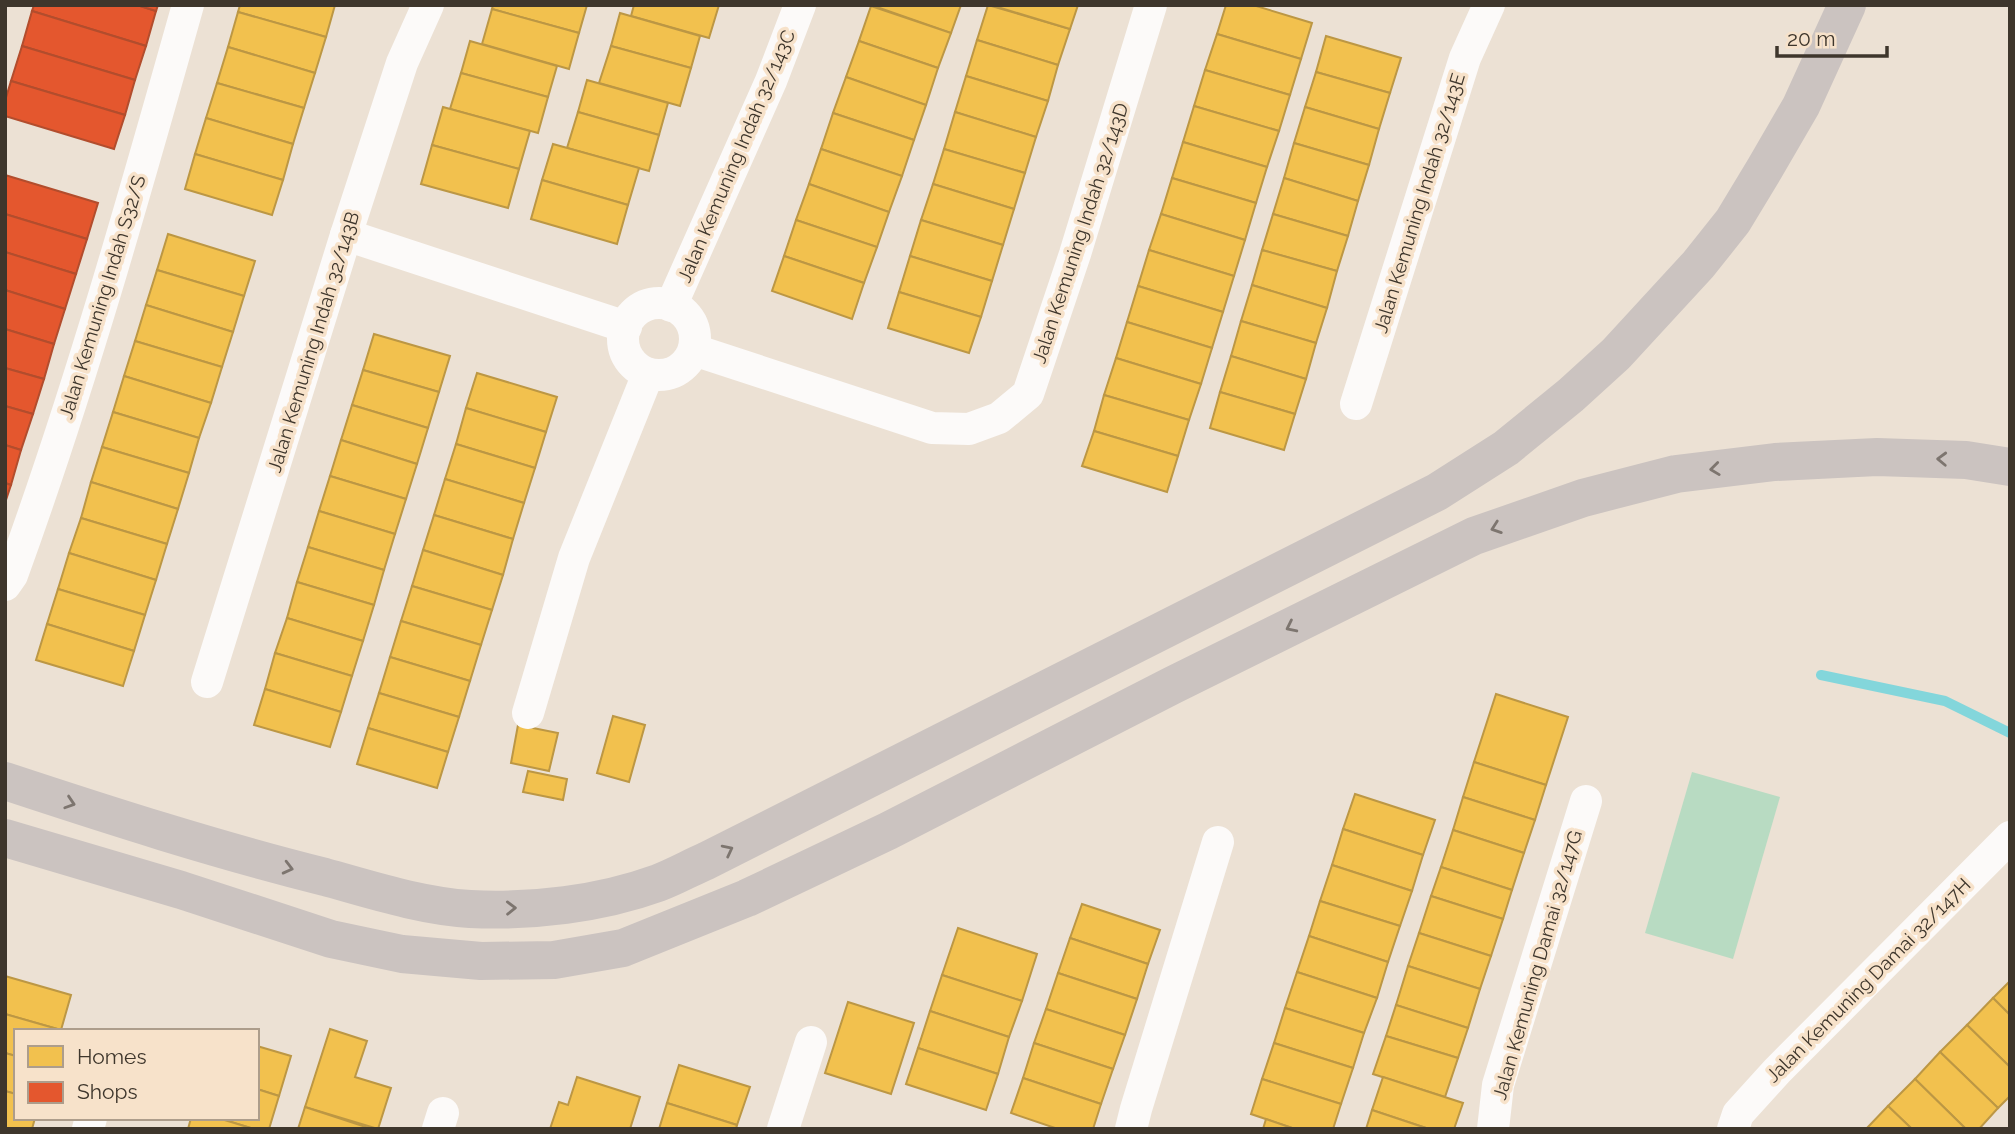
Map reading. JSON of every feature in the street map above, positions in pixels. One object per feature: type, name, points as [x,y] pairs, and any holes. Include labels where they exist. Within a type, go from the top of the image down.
[{"type":"highway","points":[[5,781],[250,858],[423,903],[469,909],[518,909],[606,897],[657,883],[731,849],[1424,498],[1506,448],[1616,354],[1698,265],[1733,220],[1801,106],[1847,5]]},
{"type":"highway","points":[[5,838],[181,890],[331,939],[402,954],[481,961],[554,960],[623,948],[747,898],[876,836],[1474,536],[1583,498],[1676,474],[1775,462],[1877,457],[1966,460],[2010,467]]},
{"type":"street","name":"Jalan Kemuning Indah S32/S","points":[[5,585],[12,575],[48,477],[136,190],[188,5]]},
{"type":"street","name":"Jalan Kemuning Indah 32/143B","points":[[206,682],[402,63],[428,5]]},
{"type":"street","name":"Jalan Kemuning Indah 32/143C","points":[[671,306],[771,81],[800,5]]},
{"type":"street","name":"Jalan Kemuning Indah 32/143D","points":[[694,350],[932,428],[969,429],[999,418],[1028,394],[1075,254],[1151,5]]},
{"type":"street","name":"Jalan Kemuning Indah 32/143E","points":[[1356,404],[1465,58],[1489,5]]},
{"type":"street","points":[[346,235],[626,327]]},
{"type":"street","points":[[649,305],[671,306],[681,310],[694,329],[694,350],[681,368],[660,376],[648,374],[630,361],[625,350],[626,327],[639,309],[649,305]]},
{"type":"street","points":[[528,713],[574,558],[648,374]]},
{"type":"street","name":"Jalan Kemuning Damai 32/147G","points":[[1493,1129],[1497,1085],[1586,801]]},
{"type":"street","name":"Jalan Kemuning Damai 32/147H","points":[[1732,1129],[1738,1114],[1777,1071],[2010,837]]},
{"type":"street","points":[[1131,1129],[1218,842]]},
{"type":"street","points":[[783,1129],[811,1042]]},
{"type":"green space","points":[[1692,772],[1780,797],[1733,959],[1645,933]]},
{"type":"building: Homes","points":[[240,5],[335,5],[326,37],[238,12]]},
{"type":"building: Homes","points":[[493,5],[587,5],[579,33],[492,9]]},
{"type":"building: Homes","points":[[634,5],[719,5],[709,38],[631,16]]},
{"type":"building: Homes","points":[[871,5],[961,5],[951,33]]},
{"type":"building: Homes","points":[[988,5],[1070,29],[1058,65],[977,40]]},
{"type":"building: Homes","points":[[991,5],[1078,5],[1070,29]]},
{"type":"building: Homes","points":[[1226,5],[1253,5],[1312,23],[1301,59],[1217,34]]},
{"type":"building: Homes","points":[[871,6],[951,33],[938,68],[859,41]]},
{"type":"building: Homes","points":[[492,9],[579,33],[569,69],[482,44]]},
{"type":"building: Homes","points":[[238,12],[326,37],[315,73],[228,47]]},
{"type":"building: Homes","points":[[620,13],[700,36],[691,68],[611,46]]},
{"type":"building: Homes","points":[[1217,34],[1301,59],[1290,95],[1205,70]]},
{"type":"building: Homes","points":[[1326,36],[1401,58],[1390,93],[1316,72]]},
{"type":"building: Homes","points":[[977,40],[1058,65],[1048,101],[966,76]]},
{"type":"building: Homes","points":[[470,41],[557,66],[548,97],[461,73]]},
{"type":"building: Homes","points":[[859,41],[938,68],[926,105],[846,77]]},
{"type":"building: Homes","points":[[611,46],[691,68],[680,106],[599,83]]},
{"type":"building: Homes","points":[[228,47],[315,73],[304,108],[217,83]]},
{"type":"building: Homes","points":[[1205,70],[1290,95],[1279,131],[1194,106]]},
{"type":"building: Homes","points":[[1316,72],[1390,93],[1379,129],[1305,107]]},
{"type":"building: Homes","points":[[461,73],[548,97],[538,133],[450,109]]},
{"type":"building: Homes","points":[[966,76],[1048,101],[1036,137],[955,112]]},
{"type":"building: Homes","points":[[846,77],[926,105],[914,140],[833,113]]},
{"type":"building: Homes","points":[[587,80],[668,103],[659,135],[578,112]]},
{"type":"building: Homes","points":[[217,83],[304,108],[293,144],[206,118]]},
{"type":"building: Homes","points":[[1194,106],[1279,131],[1267,167],[1183,142]]},
{"type":"building: Homes","points":[[443,107],[530,131],[519,169],[432,145]]},
{"type":"building: Homes","points":[[1305,107],[1379,129],[1369,165],[1294,143]]},
{"type":"building: Homes","points":[[578,112],[659,135],[649,171],[567,148]]},
{"type":"building: Homes","points":[[955,112],[1036,137],[1025,173],[944,149]]},
{"type":"building: Homes","points":[[833,113],[914,140],[902,176],[821,149]]},
{"type":"building: Homes","points":[[206,118],[293,144],[283,180],[195,154]]},
{"type":"building: Homes","points":[[1183,142],[1267,167],[1256,203],[1172,178]]},
{"type":"building: Homes","points":[[1294,143],[1369,165],[1358,201],[1284,178]]},
{"type":"building: Homes","points":[[553,144],[639,168],[628,205],[542,180]]},
{"type":"building: Homes","points":[[432,145],[519,169],[508,208],[421,184]]},
{"type":"building: Homes","points":[[821,149],[902,176],[889,212],[809,184]]},
{"type":"building: Homes","points":[[944,149],[1025,173],[1014,209],[933,184]]},
{"type":"building: Homes","points":[[195,154],[283,180],[272,215],[185,189]]},
{"type":"building: Homes","points":[[1172,178],[1256,203],[1245,240],[1161,214]]},
{"type":"building: Homes","points":[[1284,178],[1358,201],[1348,236],[1273,214]]},
{"type":"building: Homes","points":[[542,180],[628,205],[617,244],[531,219]]},
{"type":"building: Homes","points":[[809,184],[889,212],[877,247],[796,220]]},
{"type":"building: Homes","points":[[933,184],[1014,209],[1003,245],[921,220]]},
{"type":"building: Homes","points":[[1161,214],[1245,240],[1234,276],[1149,250]]},
{"type":"building: Homes","points":[[1273,214],[1348,236],[1337,271],[1262,250]]},
{"type":"building: Homes","points":[[796,220],[877,247],[864,283],[784,256]]},
{"type":"building: Homes","points":[[921,220],[1003,245],[992,281],[910,256]]},
{"type":"building: Homes","points":[[168,234],[255,261],[244,296],[157,270]]},
{"type":"building: Homes","points":[[1149,250],[1234,276],[1223,312],[1138,286]]},
{"type":"building: Homes","points":[[1262,250],[1337,271],[1327,308],[1252,285]]},
{"type":"building: Homes","points":[[784,256],[864,283],[852,319],[772,291]]},
{"type":"building: Homes","points":[[910,256],[992,281],[981,317],[899,292]]},
{"type":"building: Homes","points":[[157,270],[244,296],[233,332],[146,305]]},
{"type":"building: Homes","points":[[1252,285],[1327,308],[1316,343],[1241,321]]},
{"type":"building: Homes","points":[[1138,286],[1223,312],[1212,348],[1127,322]]},
{"type":"building: Homes","points":[[899,292],[981,317],[969,353],[888,328]]},
{"type":"building: Homes","points":[[146,305],[233,332],[222,367],[135,341]]},
{"type":"building: Homes","points":[[1241,321],[1316,343],[1306,379],[1231,356]]},
{"type":"building: Homes","points":[[1127,322],[1212,348],[1201,384],[1116,358]]},
{"type":"building: Homes","points":[[374,334],[450,356],[439,392],[363,370]]},
{"type":"building: Homes","points":[[135,341],[222,367],[211,403],[124,376]]},
{"type":"building: Homes","points":[[1231,356],[1306,379],[1295,414],[1220,392]]},
{"type":"building: Homes","points":[[1116,358],[1201,384],[1189,420],[1104,395]]},
{"type":"building: Homes","points":[[363,370],[439,392],[428,428],[352,405]]},
{"type":"building: Homes","points":[[477,373],[557,397],[546,432],[466,408]]},
{"type":"building: Homes","points":[[124,376],[211,403],[199,438],[113,412]]},
{"type":"building: Homes","points":[[1220,392],[1295,414],[1284,450],[1210,428]]},
{"type":"building: Homes","points":[[1104,395],[1189,420],[1178,456],[1094,431]]},
{"type":"building: Homes","points":[[352,405],[428,428],[417,464],[341,440]]},
{"type":"building: Homes","points":[[466,408],[546,432],[535,468],[456,444]]},
{"type":"building: Homes","points":[[113,412],[199,438],[189,473],[102,447]]},
{"type":"building: Homes","points":[[1094,431],[1178,456],[1167,492],[1082,466]]},
{"type":"building: Homes","points":[[341,440],[417,464],[406,499],[330,476]]},
{"type":"building: Homes","points":[[456,444],[535,468],[524,503],[445,479]]},
{"type":"building: Homes","points":[[102,447],[189,473],[178,509],[91,482]]},
{"type":"building: Homes","points":[[330,476],[406,499],[395,534],[319,511]]},
{"type":"building: Homes","points":[[445,479],[524,503],[513,539],[434,515]]},
{"type":"building: Homes","points":[[91,482],[178,509],[167,544],[81,518]]},
{"type":"building: Homes","points":[[319,511],[395,534],[384,570],[308,547]]},
{"type":"building: Homes","points":[[434,515],[513,539],[503,575],[423,550]]},
{"type":"building: Homes","points":[[81,518],[167,544],[156,580],[69,553]]},
{"type":"building: Homes","points":[[308,547],[384,570],[374,605],[297,582]]},
{"type":"building: Homes","points":[[423,550],[503,575],[492,610],[412,586]]},
{"type":"building: Homes","points":[[69,553],[156,580],[145,615],[58,589]]},
{"type":"building: Homes","points":[[297,582],[374,605],[363,641],[287,618]]},
{"type":"building: Homes","points":[[412,586],[492,610],[481,645],[401,621]]},
{"type":"building: Homes","points":[[58,589],[145,615],[134,651],[47,624]]},
{"type":"building: Homes","points":[[287,618],[363,641],[352,676],[275,653]]},
{"type":"building: Homes","points":[[401,621],[481,645],[470,681],[390,657]]},
{"type":"building: Homes","points":[[47,624],[134,651],[123,686],[36,660]]},
{"type":"building: Homes","points":[[275,653],[352,676],[341,712],[265,689]]},
{"type":"building: Homes","points":[[390,657],[470,681],[459,717],[379,693]]},
{"type":"building: Homes","points":[[265,689],[341,712],[330,747],[254,725]]},
{"type":"building: Homes","points":[[379,693],[459,717],[448,752],[368,728]]},
{"type":"building: Homes","points":[[1496,694],[1568,717],[1546,785],[1474,762]]},
{"type":"building: Homes","points":[[613,716],[645,725],[629,782],[597,773]]},
{"type":"building: Homes","points":[[518,725],[558,733],[549,771],[511,763]]},
{"type":"building: Homes","points":[[368,728],[448,752],[437,788],[357,764]]},
{"type":"building: Homes","points":[[1474,762],[1546,785],[1535,820],[1463,797]]},
{"type":"building: Homes","points":[[528,771],[567,779],[563,800],[523,792]]},
{"type":"building: Homes","points":[[1355,794],[1435,820],[1423,855],[1343,829]]},
{"type":"building: Homes","points":[[1463,797],[1535,820],[1524,853],[1453,830]]},
{"type":"building: Homes","points":[[1343,829],[1423,855],[1412,891],[1332,865]]},
{"type":"building: Homes","points":[[1453,830],[1524,853],[1512,890],[1441,867]]},
{"type":"building: Homes","points":[[1332,865],[1412,891],[1400,926],[1320,901]]},
{"type":"building: Homes","points":[[1441,867],[1512,890],[1503,919],[1431,896]]},
{"type":"building: Homes","points":[[1431,896],[1503,919],[1491,956],[1419,933]]},
{"type":"building: Homes","points":[[1320,901],[1400,926],[1388,962],[1309,936]]},
{"type":"building: Homes","points":[[1082,904],[1160,930],[1148,964],[1070,938]]},
{"type":"building: Homes","points":[[958,928],[1037,954],[1022,1001],[942,975]]},
{"type":"building: Homes","points":[[1419,933],[1491,956],[1480,989],[1408,966]]},
{"type":"building: Homes","points":[[1309,936],[1388,962],[1377,998],[1297,972]]},
{"type":"building: Homes","points":[[1070,938],[1148,964],[1137,999],[1058,973]]},
{"type":"building: Homes","points":[[1408,966],[1480,989],[1468,1028],[1396,1005]]},
{"type":"building: Homes","points":[[1297,972],[1377,998],[1364,1033],[1285,1008]]},
{"type":"building: Homes","points":[[1058,973],[1137,999],[1125,1035],[1046,1009]]},
{"type":"building: Homes","points":[[942,975],[1022,1001],[1009,1037],[930,1011]]},
{"type":"building: Homes","points":[[5,976],[71,995],[61,1029],[5,1014]]},
{"type":"building: Homes","points":[[2010,981],[2010,1015],[1993,998]]},
{"type":"building: Homes","points":[[1993,998],[2010,1015],[2010,1067],[1967,1025]]},
{"type":"building: Homes","points":[[848,1002],[914,1023],[891,1094],[825,1073]]},
{"type":"building: Homes","points":[[1396,1005],[1468,1028],[1458,1058],[1386,1036]]},
{"type":"building: Homes","points":[[1285,1008],[1364,1033],[1353,1068],[1274,1043]]},
{"type":"building: Homes","points":[[1046,1009],[1125,1035],[1113,1069],[1034,1043]]},
{"type":"building: Homes","points":[[930,1011],[1009,1037],[998,1074],[918,1048]]},
{"type":"building: Homes","points":[[5,1014],[58,1029],[14,1029],[14,1055],[5,1053]]},
{"type":"building: Homes","points":[[1967,1025],[2010,1067],[2010,1096],[1998,1108],[1940,1052]]},
{"type":"building: Homes","points":[[330,1029],[367,1041],[355,1077],[391,1088],[378,1129],[305,1107]]},
{"type":"building: Homes","points":[[1386,1036],[1458,1058],[1445,1097],[1373,1074]]},
{"type":"building: Homes","points":[[1034,1043],[1113,1069],[1101,1104],[1023,1078]]},
{"type":"building: Homes","points":[[1274,1043],[1353,1068],[1341,1104],[1262,1079]]},
{"type":"building: Homes","points":[[259,1047],[291,1056],[279,1096],[259,1090]]},
{"type":"building: Homes","points":[[918,1048],[998,1074],[986,1110],[906,1084]]},
{"type":"building: Homes","points":[[1940,1052],[1998,1108],[1979,1129],[1966,1129],[1915,1079]]},
{"type":"building: Homes","points":[[5,1053],[14,1055],[14,1093],[5,1091]]},
{"type":"building: Homes","points":[[679,1065],[750,1087],[737,1125],[667,1103]]},
{"type":"building: Homes","points":[[577,1077],[640,1097],[630,1129],[550,1129],[559,1102],[568,1105]]},
{"type":"building: Homes","points":[[1383,1077],[1463,1103],[1454,1129],[1429,1129],[1372,1110]]},
{"type":"building: Homes","points":[[1023,1078],[1101,1104],[1093,1129],[1058,1129],[1011,1113]]},
{"type":"building: Homes","points":[[1262,1079],[1341,1104],[1333,1129],[1295,1129],[1251,1114]]},
{"type":"building: Homes","points":[[1915,1079],[1966,1129],[1912,1129],[1888,1106]]},
{"type":"building: Homes","points":[[259,1090],[279,1096],[269,1129],[254,1129],[225,1120],[259,1120]]},
{"type":"building: Homes","points":[[5,1091],[14,1093],[14,1120],[34,1120],[32,1129],[5,1129]]},
{"type":"building: Homes","points":[[667,1103],[737,1125],[736,1129],[659,1129]]},
{"type":"building: Homes","points":[[1888,1106],[1912,1129],[1866,1129]]},
{"type":"building: Homes","points":[[305,1107],[372,1129],[298,1129]]},
{"type":"building: Homes","points":[[1372,1110],[1429,1129],[1366,1129]]},
{"type":"building: Homes","points":[[1266,1119],[1295,1129],[1263,1129]]},
{"type":"building: Homes","points":[[190,1120],[225,1120],[254,1129],[188,1129]]},
{"type":"building: Shops","points":[[34,5],[137,5],[156,11],[146,46],[32,11]]},
{"type":"building: Shops","points":[[137,5],[158,5],[156,11]]},
{"type":"building: Shops","points":[[32,11],[146,46],[135,80],[22,46]]},
{"type":"building: Shops","points":[[22,46],[135,80],[125,115],[11,81]]},
{"type":"building: Shops","points":[[11,81],[125,115],[114,149],[5,116],[5,101]]},
{"type":"building: Shops","points":[[5,175],[98,203],[87,239],[5,214]]},
{"type":"building: Shops","points":[[5,214],[87,239],[76,274],[5,252]]},
{"type":"building: Shops","points":[[5,252],[76,274],[65,309],[5,290]]},
{"type":"building: Shops","points":[[5,290],[65,309],[54,344],[5,329]]},
{"type":"building: Shops","points":[[5,329],[54,344],[44,379],[5,368]]},
{"type":"building: Shops","points":[[5,368],[44,379],[33,414],[5,406]]},
{"type":"building: Shops","points":[[5,406],[33,414],[21,450],[5,445]]},
{"type":"building: Shops","points":[[5,445],[21,450],[11,485],[5,483]]},
{"type":"building: Shops","points":[[5,483],[11,485],[5,503]]},
{"type":"waterway","points":[[1821,675],[1945,701],[2010,733]]}]
